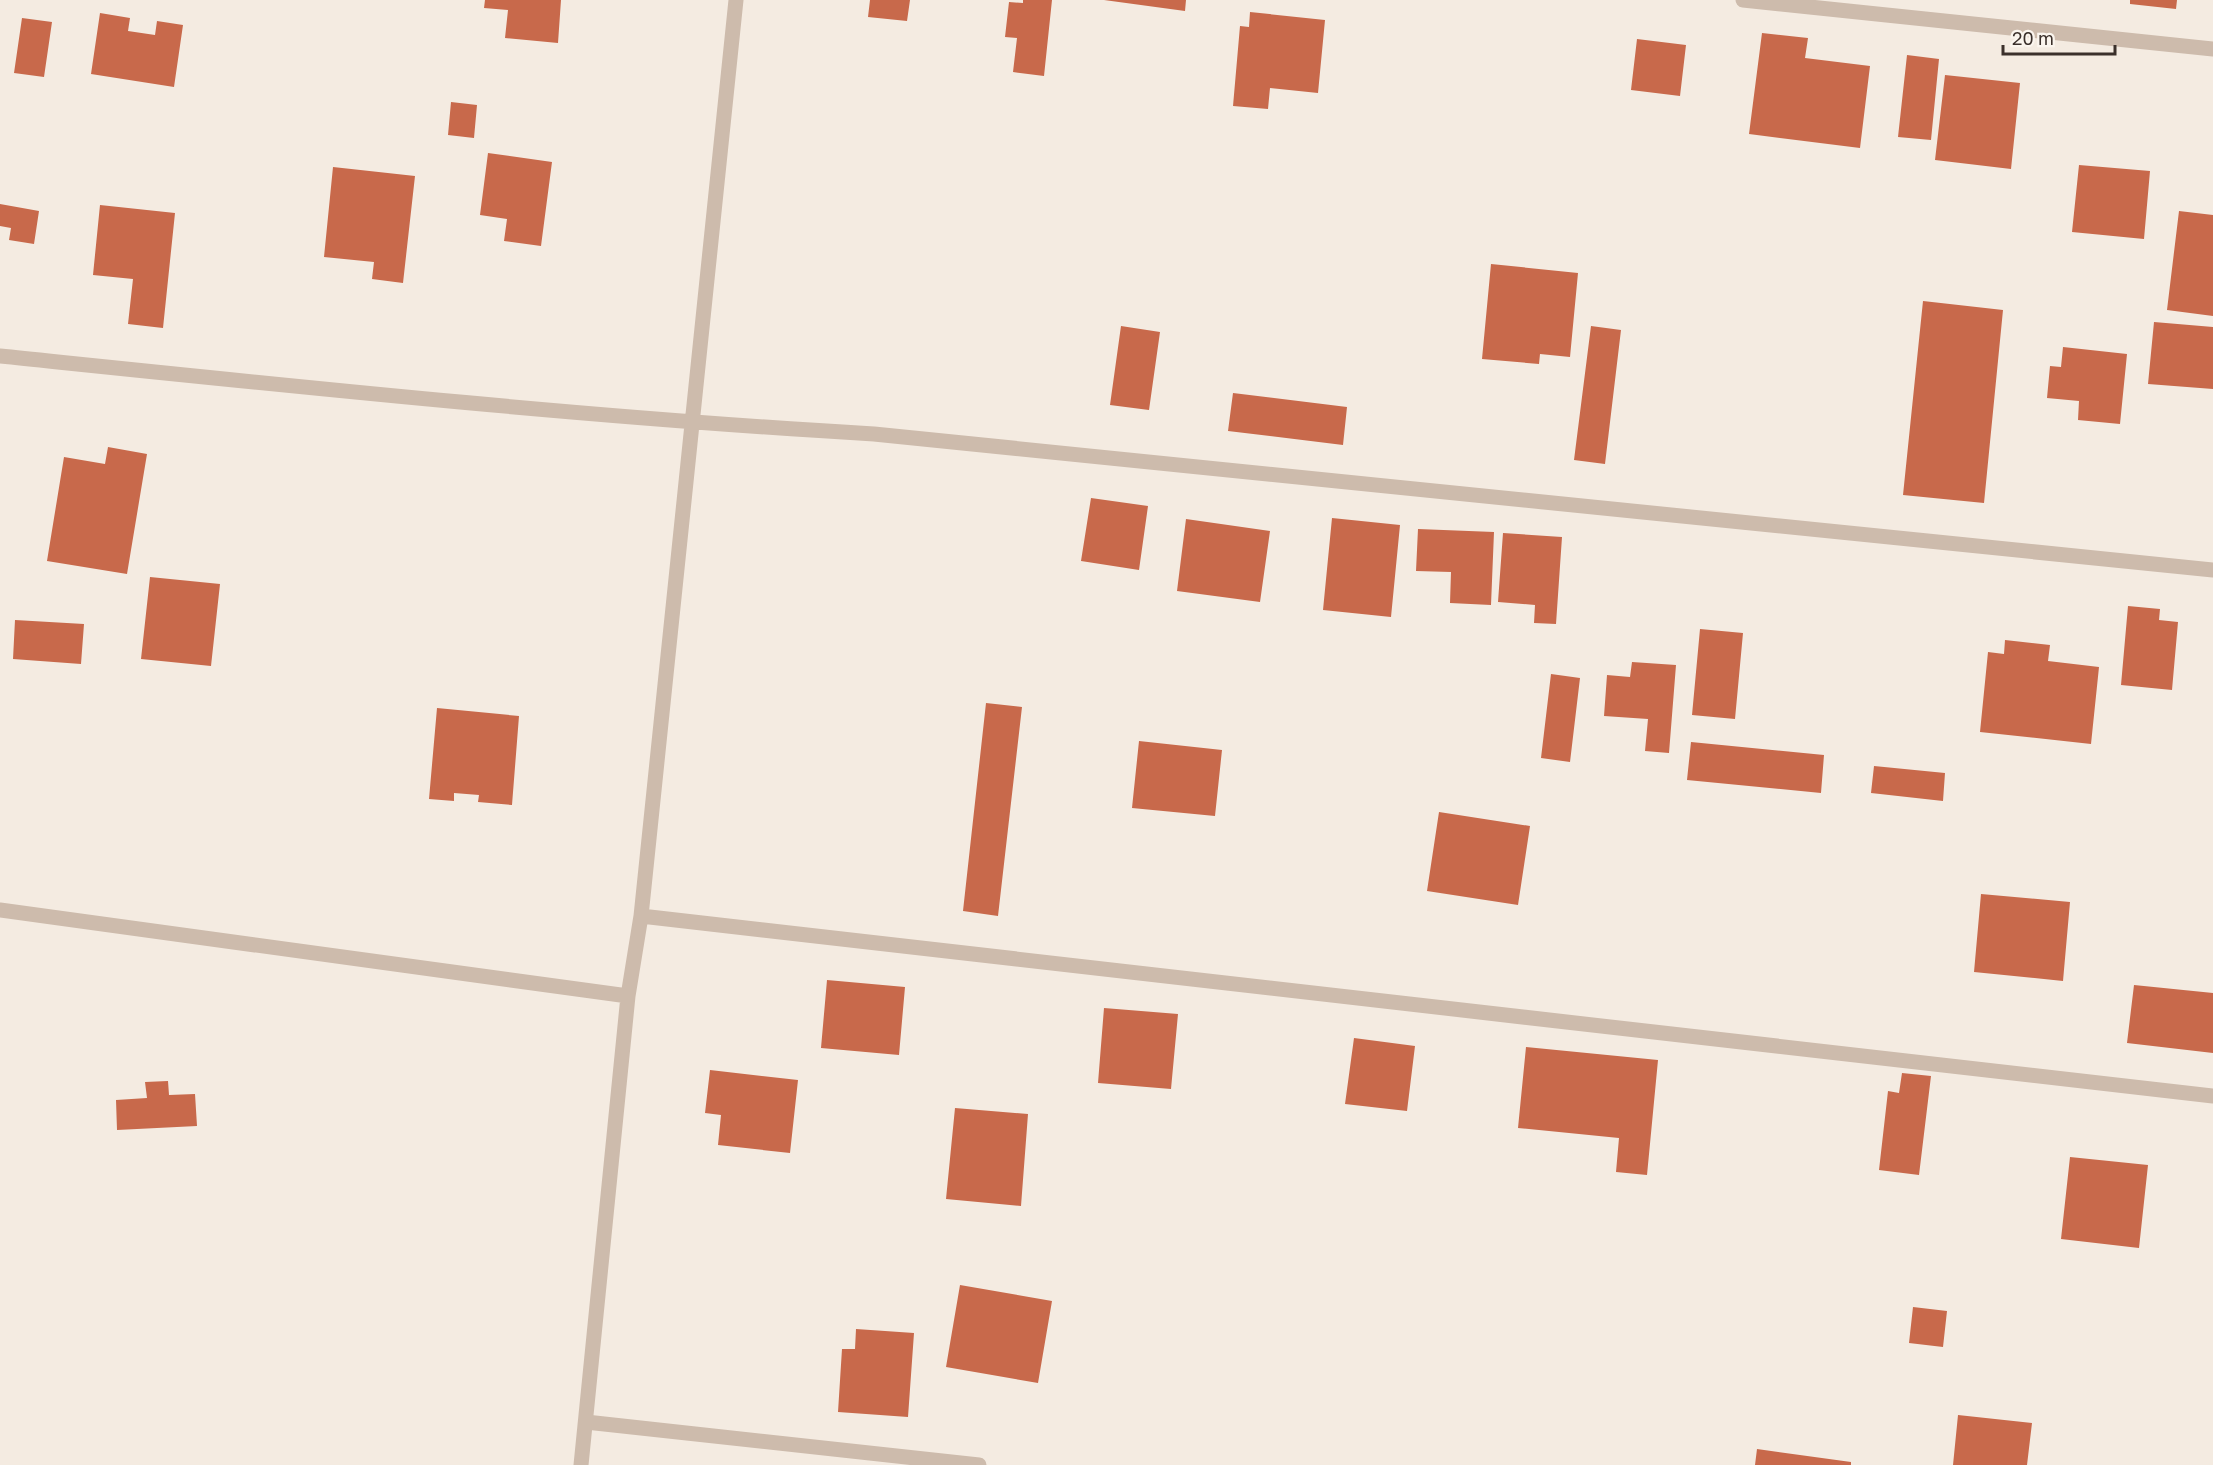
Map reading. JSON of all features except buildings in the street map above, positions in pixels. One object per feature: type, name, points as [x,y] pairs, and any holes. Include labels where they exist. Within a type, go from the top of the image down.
[{"type":"street","points":[[581,1465],[628,996],[641,916],[736,0]]},
{"type":"street","points":[[1743,0],[2213,49]]},
{"type":"street","points":[[0,356],[692,423],[874,434],[2213,570]]},
{"type":"street","points":[[0,910],[628,996]]},
{"type":"street","points":[[641,916],[2213,1096]]},
{"type":"street","points":[[586,1422],[979,1465]]}]
